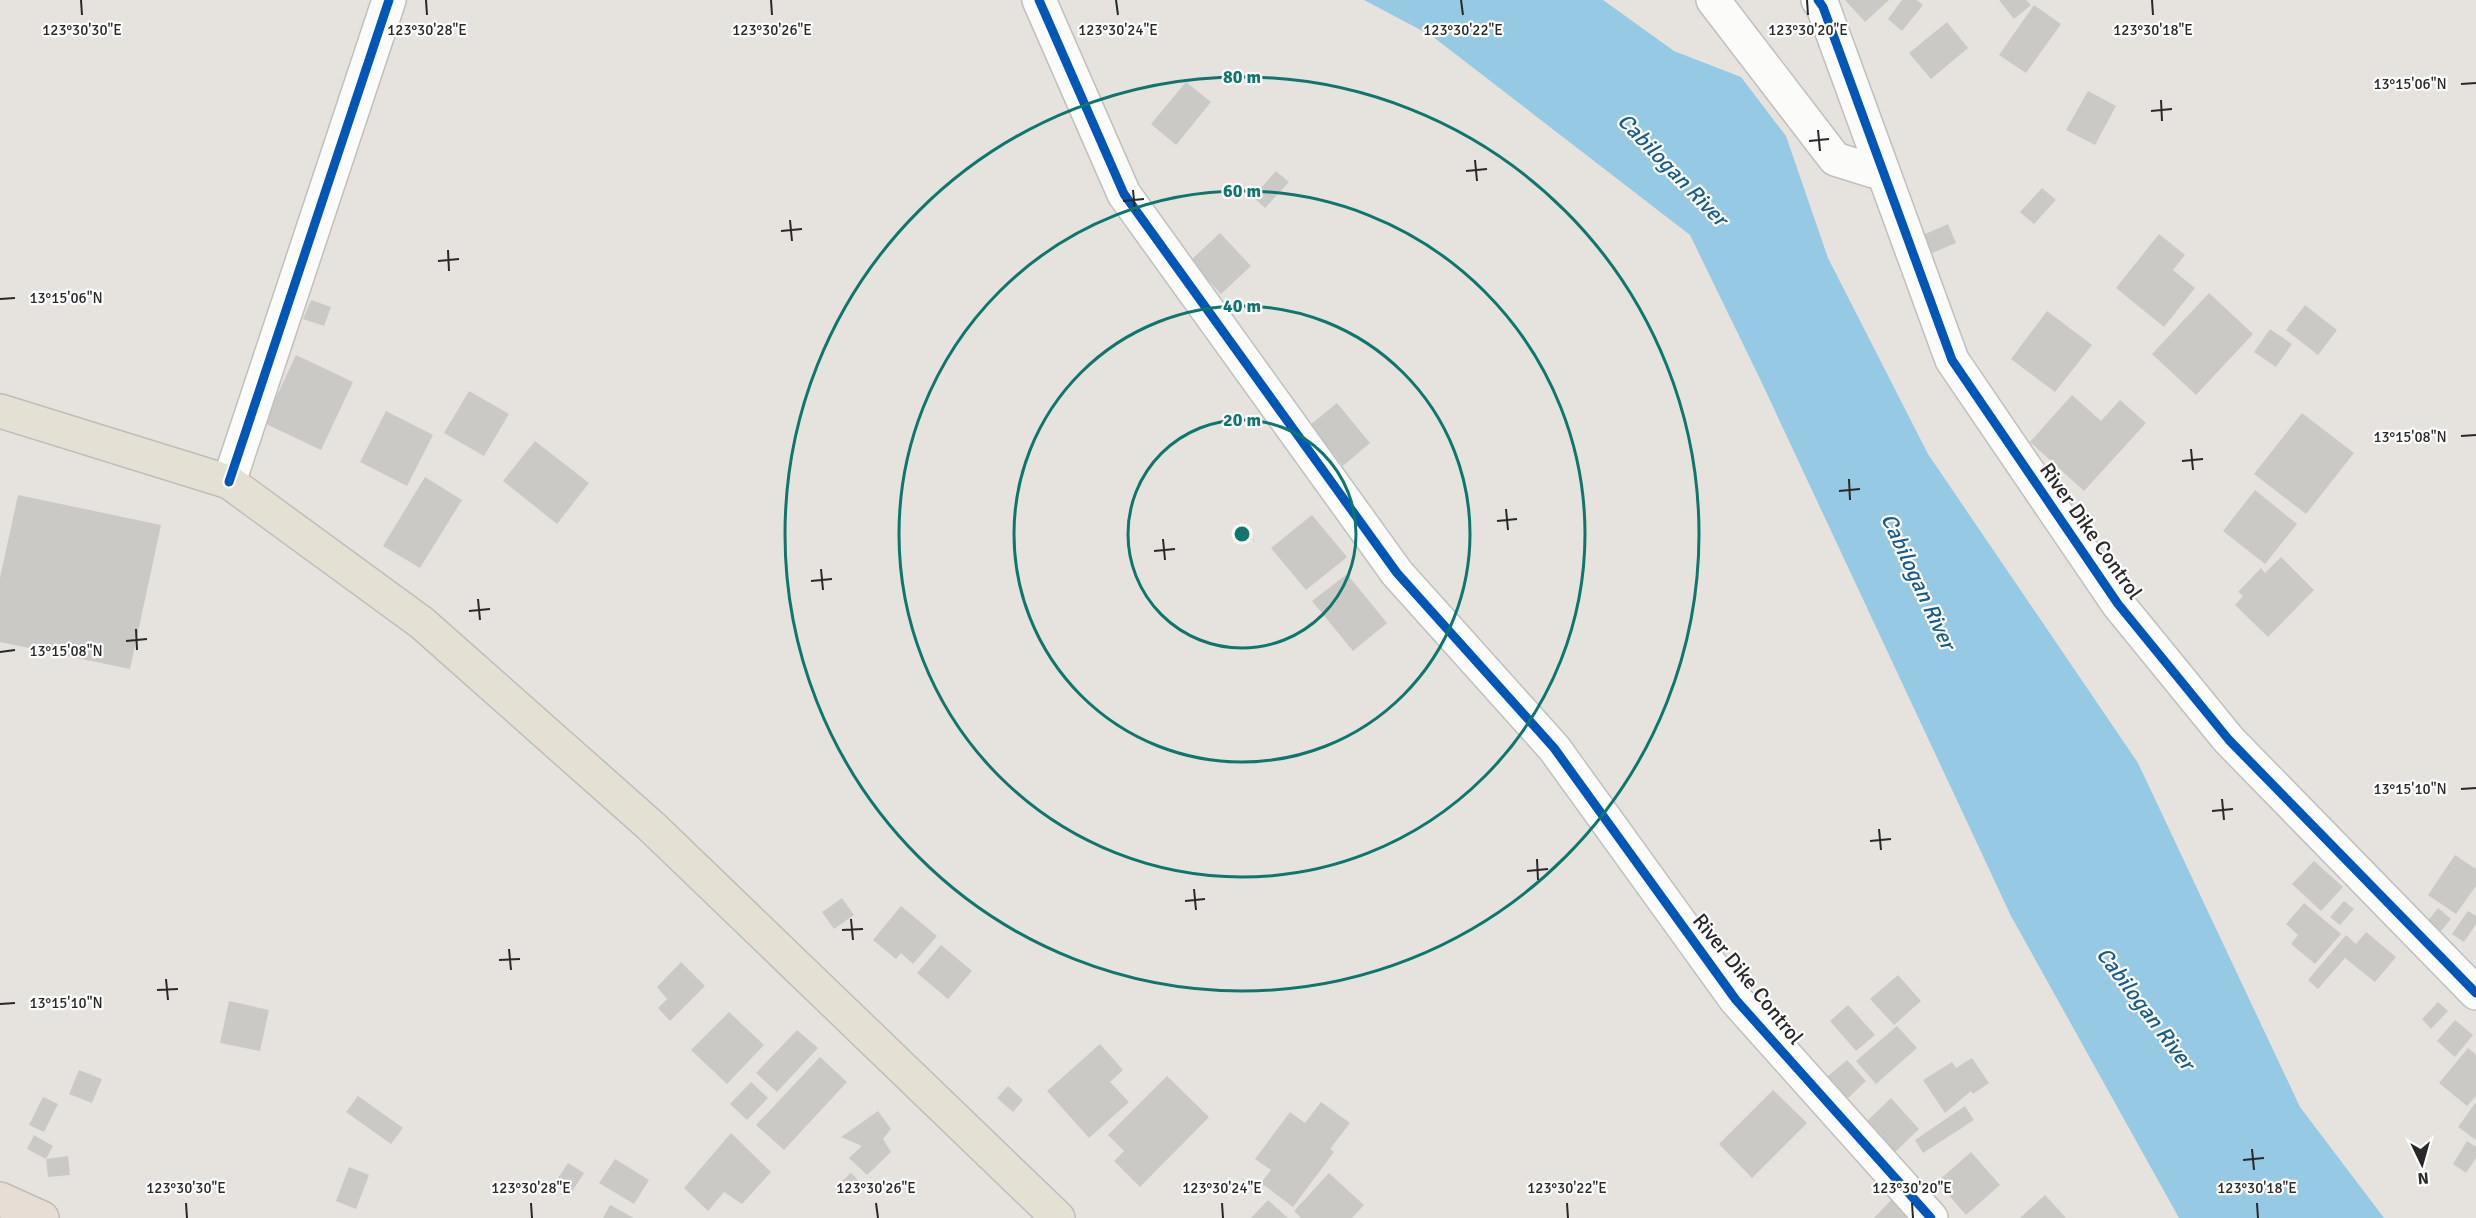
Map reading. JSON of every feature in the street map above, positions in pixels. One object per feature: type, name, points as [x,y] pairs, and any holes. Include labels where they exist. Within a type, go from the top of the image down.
[{"type":"highway","points":[[0,1199],[42,1218]]},
{"type":"main road","points":[[0,411],[229,482],[422,623],[651,826],[1058,1218]]},
{"type":"street","points":[[229,482],[389,0]]},
{"type":"street","name":"River Dike Control","points":[[1039,0],[1124,194],[1397,573],[1554,748],[1736,1000],[1931,1218]]},
{"type":"street","points":[[1713,0],[1835,159],[1883,174]]},
{"type":"street","name":"River Dike Control","points":[[1818,0],[1823,7],[1952,360],[2118,604],[2229,740],[2476,993]]},
{"type":"water","name":"Cabilogan River","points":[[1364,0],[1603,0],[1674,51],[1741,77],[1786,136],[1828,258],[1928,454],[2138,763],[2300,1107],[2384,1218],[2179,1218],[2011,916],[1761,381],[1690,235],[1432,36]]},
{"type":"building","points":[[1845,0],[1889,0],[1865,22]]},
{"type":"building","points":[[1902,0],[1917,0],[1923,5],[1902,31],[1888,19]]},
{"type":"building","points":[[1999,0],[2026,0],[2031,5],[2014,19]]},
{"type":"building","points":[[2034,5],[2061,24],[2026,73],[1999,55]]},
{"type":"building","points":[[1947,22],[1968,48],[1931,79],[1909,53]]},
{"type":"building","points":[[1186,82],[1211,102],[1176,145],[1151,124]]},
{"type":"building","points":[[2088,91],[2116,106],[2095,145],[2066,130]]},
{"type":"building","points":[[1276,171],[1289,182],[1265,208],[1253,197]]},
{"type":"building","points":[[2042,188],[2056,200],[2034,224],[2020,212]]},
{"type":"building","points":[[1948,224],[1956,243],[1930,254],[1923,235]]},
{"type":"building","points":[[1220,233],[1251,266],[1221,294],[1190,261]]},
{"type":"building","points":[[2159,234],[2185,255],[2173,270],[2195,288],[2164,327],[2116,288]]},
{"type":"building","points":[[2209,293],[2253,334],[2196,395],[2152,354]]},
{"type":"building","points":[[311,300],[331,307],[324,326],[303,319]]},
{"type":"building","points":[[2305,305],[2337,330],[2318,355],[2286,330]]},
{"type":"building","points":[[2047,311],[2092,345],[2055,392],[2011,359]]},
{"type":"building","points":[[2270,329],[2292,344],[2276,367],[2254,352]]},
{"type":"building","points":[[296,355],[353,382],[321,450],[264,423]]},
{"type":"building","points":[[469,391],[509,414],[484,456],[444,433]]},
{"type":"building","points":[[2072,395],[2101,421],[2120,400],[2146,423],[2084,491],[2030,442]]},
{"type":"building","points":[[1337,403],[1370,443],[1343,466],[1310,425]]},
{"type":"building","points":[[386,411],[433,435],[407,486],[360,462]]},
{"type":"building","points":[[2302,413],[2354,453],[2306,514],[2254,474]]},
{"type":"building","points":[[535,441],[589,483],[557,524],[503,481]]},
{"type":"building","points":[[425,477],[462,500],[420,568],[383,546]]},
{"type":"building","points":[[2255,490],[2297,524],[2265,564],[2223,531]]},
{"type":"building","points":[[18,495],[161,525],[130,669],[0,642],[0,578]]},
{"type":"building","points":[[1312,515],[1347,557],[1306,590],[1271,548]]},
{"type":"building","points":[[2281,557],[2314,590],[2268,637],[2235,605],[2243,596],[2238,592],[2261,568],[2265,573]]},
{"type":"building","points":[[1347,574],[1387,623],[1353,651],[1312,601]]},
{"type":"building","points":[[2455,855],[2476,869],[2476,886],[2456,914],[2428,895]]},
{"type":"building","points":[[2314,861],[2343,887],[2321,911],[2292,884]]},
{"type":"building","points":[[842,898],[854,915],[834,929],[822,912]]},
{"type":"building","points":[[2344,901],[2354,909],[2340,925],[2330,917]]},
{"type":"building","points":[[2304,903],[2341,934],[2315,964],[2291,944],[2298,935],[2286,924]]},
{"type":"building","points":[[901,906],[937,936],[913,964],[901,953],[896,959],[873,940]]},
{"type":"building","points":[[2438,908],[2451,919],[2436,937],[2423,927]]},
{"type":"building","points":[[2468,911],[2476,916],[2476,924],[2464,942],[2452,934]]},
{"type":"building","points":[[2366,932],[2396,957],[2375,982],[2345,958],[2318,989],[2308,980],[2346,935],[2356,944]]},
{"type":"building","points":[[941,945],[972,971],[948,999],[917,973]]},
{"type":"building","points":[[681,962],[705,986],[670,1021],[658,1008],[667,999],[657,987]]},
{"type":"building","points":[[1898,975],[1921,1001],[1894,1025],[1870,999]]},
{"type":"building","points":[[229,1001],[269,1010],[260,1051],[220,1043]]},
{"type":"building","points":[[2438,1002],[2448,1011],[2431,1029],[2422,1019]]},
{"type":"building","points":[[1848,1005],[1875,1035],[1856,1051],[1830,1021]]},
{"type":"building","points":[[729,1012],[764,1045],[727,1084],[691,1050]]},
{"type":"building","points":[[2455,1020],[2473,1035],[2455,1057],[2437,1041]]},
{"type":"building","points":[[1897,1026],[1917,1048],[1876,1084],[1856,1061]]},
{"type":"building","points":[[797,1030],[818,1048],[777,1092],[756,1073]]},
{"type":"building","points":[[1100,1044],[1123,1070],[1110,1082],[1129,1102],[1089,1138],[1047,1091]]},
{"type":"building","points":[[2468,1048],[2476,1055],[2476,1096],[2467,1106],[2439,1083]]},
{"type":"building","points":[[820,1057],[847,1082],[784,1150],[756,1125]]},
{"type":"building","points":[[1972,1058],[1989,1083],[1973,1094],[1971,1091],[1945,1113],[1923,1080],[1952,1062],[1956,1068]]},
{"type":"building","points":[[1847,1060],[1866,1081],[1847,1099],[1827,1077]]},
{"type":"building","points":[[79,1070],[102,1079],[92,1103],[69,1094]]},
{"type":"building","points":[[1167,1076],[1209,1117],[1140,1187],[1114,1161],[1124,1151],[1108,1135]]},
{"type":"building","points":[[751,1082],[768,1098],[747,1120],[730,1104]]},
{"type":"building","points":[[1008,1086],[1023,1100],[1013,1112],[997,1098]]},
{"type":"building","points":[[1773,1090],[1807,1123],[1752,1178],[1719,1144]]},
{"type":"building","points":[[358,1096],[403,1128],[391,1144],[346,1112]]},
{"type":"building","points":[[43,1097],[58,1104],[44,1132],[29,1125]]},
{"type":"building","points":[[1891,1098],[1919,1129],[1891,1156],[1862,1126]]},
{"type":"building","points":[[1321,1102],[1350,1123],[1330,1149],[1334,1152],[1293,1207],[1261,1183],[1271,1170],[1255,1159],[1290,1112],[1305,1123]]},
{"type":"building","points":[[2476,1102],[2476,1140],[2458,1127]]},
{"type":"building","points":[[1965,1106],[1974,1120],[1923,1153],[1915,1140]]},
{"type":"building","points":[[878,1111],[891,1129],[883,1139],[891,1152],[867,1175],[849,1158],[862,1146],[841,1137]]},
{"type":"building","points":[[731,1133],[771,1172],[742,1204],[724,1192],[708,1211],[684,1188]]},
{"type":"building","points":[[34,1135],[53,1146],[46,1159],[27,1149]]},
{"type":"building","points":[[2467,1141],[2476,1147],[2476,1158],[2466,1173],[2453,1164]]},
{"type":"building","points":[[1971,1152],[2000,1185],[1966,1215],[1937,1182]]},
{"type":"building","points":[[68,1156],[70,1175],[48,1177],[46,1159]]},
{"type":"building","points":[[615,1159],[649,1180],[634,1204],[599,1183]]},
{"type":"building","points":[[568,1163],[584,1173],[571,1193],[555,1183]]},
{"type":"building","points":[[349,1167],[369,1175],[356,1209],[336,1201]]},
{"type":"building","points":[[851,1173],[863,1185],[852,1196],[840,1183]]},
{"type":"building","points":[[1329,1173],[1364,1205],[1352,1218],[1301,1218],[1294,1211]]},
{"type":"building","points":[[2045,1195],[2066,1218],[2020,1218]]},
{"type":"building","points":[[1893,1198],[1914,1218],[1874,1218]]},
{"type":"building","points":[[1268,1200],[1288,1218],[1251,1218]]},
{"type":"building","points":[[610,1205],[634,1218],[603,1218]]},
{"type":"cycle path","points":[[229,482],[389,0]]},
{"type":"cycle path","points":[[1039,0],[1124,194],[1397,573],[1554,748],[1736,1000],[1931,1218]]},
{"type":"cycle path","points":[[1818,0],[1823,7],[1952,360],[2118,604],[2229,740],[2476,993]]}]
